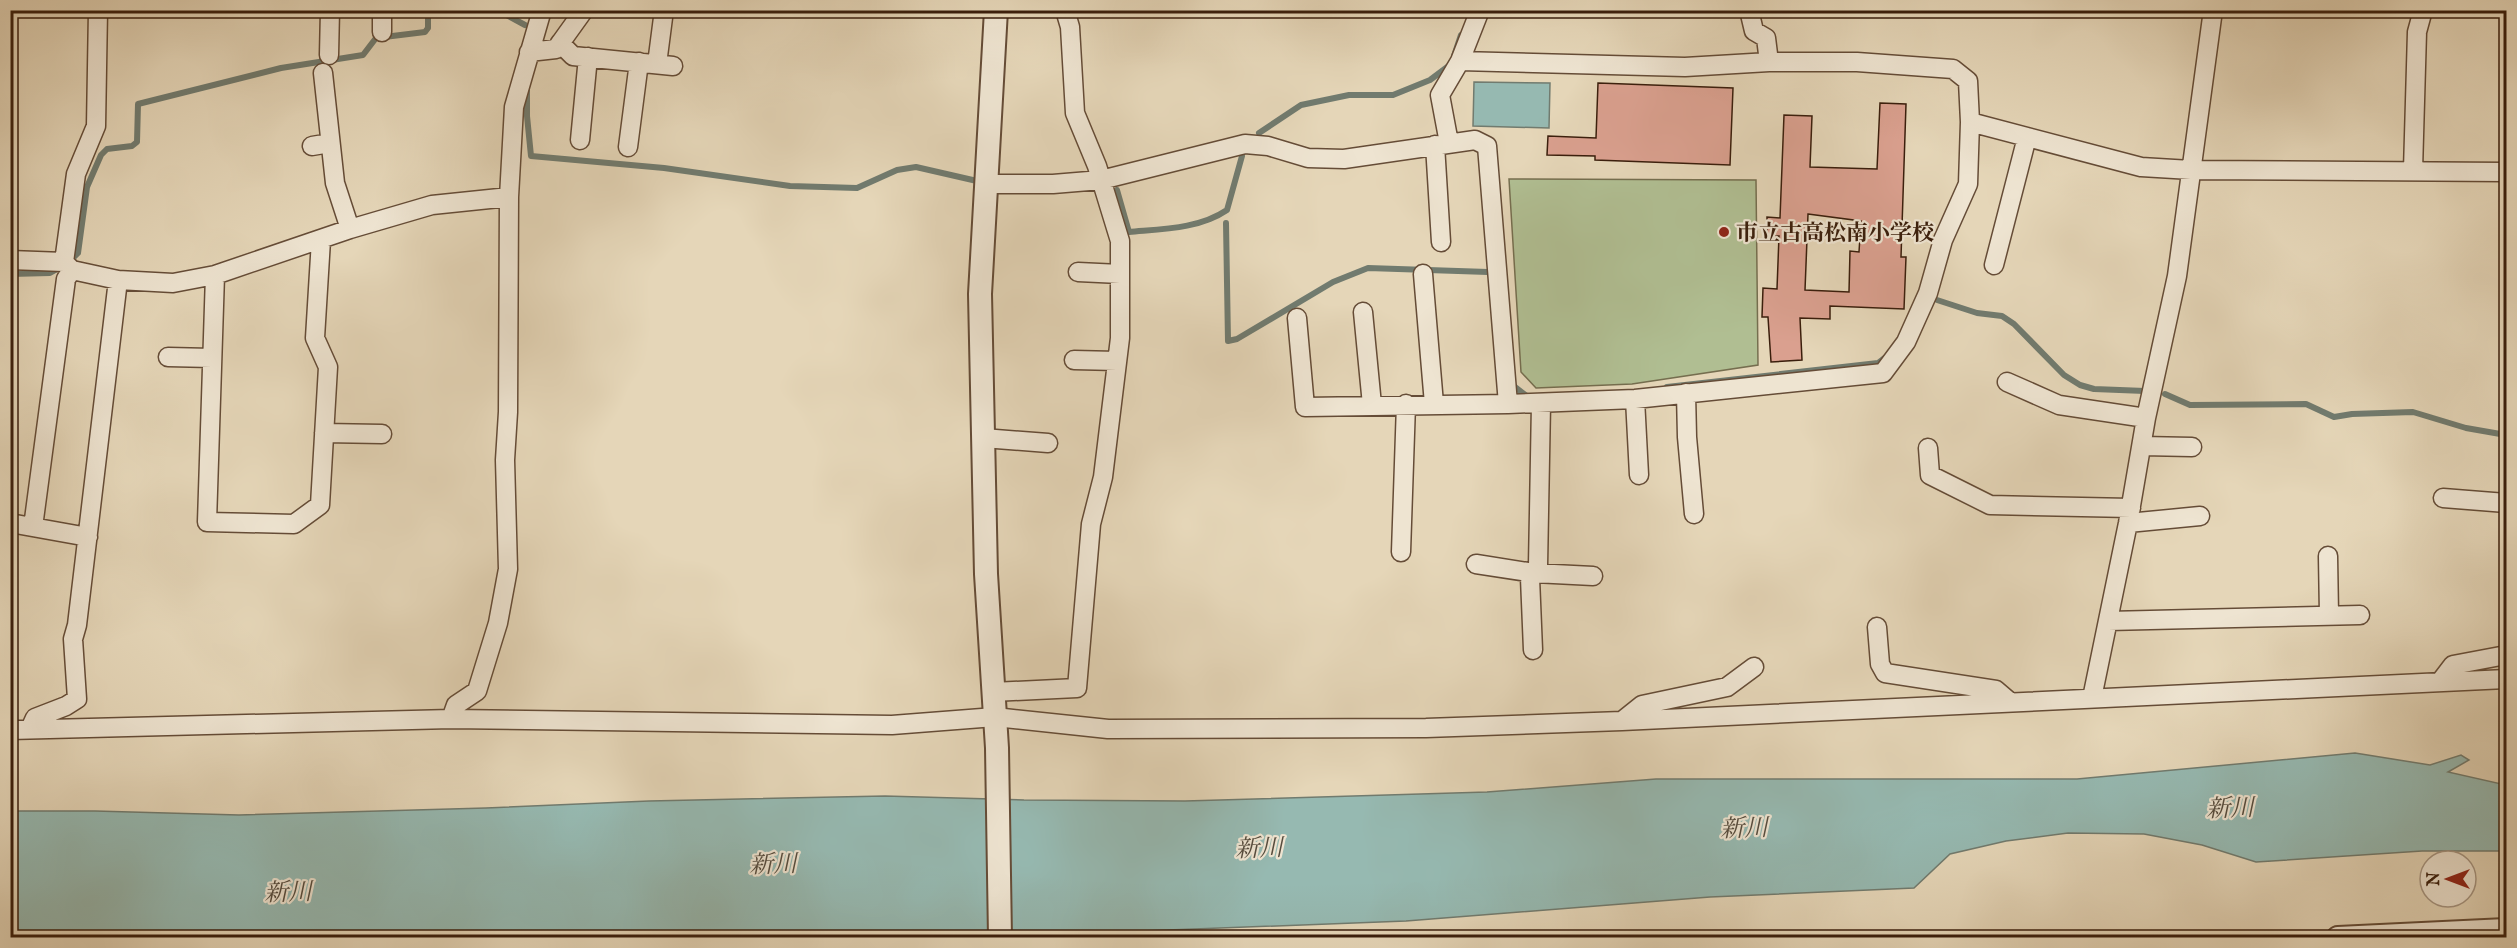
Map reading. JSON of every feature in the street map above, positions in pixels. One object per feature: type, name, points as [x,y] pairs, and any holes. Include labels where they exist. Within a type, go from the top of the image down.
[{"type":"street","points":[[33,527],[68,266],[76,174],[96,126],[98,10]]},
{"type":"street","points":[[329,55],[330,10]]},
{"type":"street","points":[[382,10],[382,32]]},
{"type":"street","points":[[451,718],[456,705],[477,691],[498,622],[508,570],[505,460],[508,412],[509,197],[514,106],[542,10]]},
{"type":"street","points":[[529,52],[556,48],[584,10]]},
{"type":"street","points":[[628,147],[656,64],[664,10]]},
{"type":"street","points":[[996,10],[980,294],[986,574],[997,748],[1000,938]]},
{"type":"street","points":[[993,692],[1077,688],[1091,524],[1103,477],[1120,338],[1120,241],[1101,180],[1075,113],[1070,27],[1065,10]]},
{"type":"street","points":[[1441,242],[1440,95],[1460,62],[1479,10]]},
{"type":"street","points":[[1749,10],[1754,31],[1766,39],[1769,62]]},
{"type":"street","points":[[2092,698],[2146,418],[2178,276],[2213,10]]},
{"type":"street","points":[[2413,170],[2417,32],[2423,10]]},
{"type":"street","points":[[560,43],[573,56],[656,64]]},
{"type":"street","points":[[580,140],[588,57]]},
{"type":"street","points":[[1297,318],[1305,407],[1541,404],[1635,399],[1883,373],[1906,342],[1928,293],[1943,240],[1968,184],[1970,122],[1968,81],[1953,69],[1857,63],[1769,62],[1685,67],[1460,62]]},
{"type":"street","points":[[323,72],[335,183],[350,229]]},
{"type":"street","points":[[1970,122],[2141,167],[2191,170],[2506,172]]},
{"type":"street","points":[[1994,265],[2027,137]]},
{"type":"street","points":[[987,184],[1053,184],[1101,180],[1245,144],[1268,146],[1308,158],[1344,159],[1475,140],[1488,146],[1508,404]]},
{"type":"street","points":[[312,146],[330,143]]},
{"type":"street","points":[[10,260],[68,266],[118,280],[173,283],[215,275],[350,229],[432,205],[509,197]]},
{"type":"street","points":[[215,275],[207,522],[294,524],[320,505],[327,367],[315,338],[321,240]]},
{"type":"street","points":[[1078,272],[1120,273]]},
{"type":"street","points":[[1423,274],[1434,404]]},
{"type":"street","points":[[30,729],[35,718],[66,706],[77,699],[73,639],[77,625],[118,280]]},
{"type":"street","points":[[1362,312],[1372,405]]},
{"type":"street","points":[[168,357],[212,358]]},
{"type":"street","points":[[1074,360],[1117,361]]},
{"type":"street","points":[[2007,382],[2059,405],[2146,418]]},
{"type":"street","points":[[1686,393],[1687,437],[1695,514]]},
{"type":"street","points":[[1635,399],[1638,475]]},
{"type":"street","points":[[1401,552],[1406,404]]},
{"type":"street","points":[[1533,650],[1530,578],[1538,566],[1541,404]]},
{"type":"street","points":[[324,433],[382,434]]},
{"type":"street","points":[[983,438],[1048,443]]},
{"type":"street","points":[[2142,446],[2192,447]]},
{"type":"street","points":[[1928,448],[1930,475],[1990,505],[2129,515],[2200,516]]},
{"type":"street","points":[[2443,498],[2506,503]]},
{"type":"street","points":[[10,523],[88,537]]},
{"type":"street","points":[[2328,556],[2330,615]]},
{"type":"street","points":[[1476,564],[1534,573],[1593,576]]},
{"type":"street","points":[[2108,621],[2360,615]]},
{"type":"street","points":[[1877,627],[1880,664],[1885,673],[1996,690],[2010,702]]},
{"type":"street","points":[[2440,682],[2453,665],[2506,655]]},
{"type":"street","points":[[1622,722],[1642,705],[1727,687],[1754,667]]},
{"type":"street","points":[[10,730],[451,718],[892,725],[995,717],[1108,729],[1426,728],[1622,722],[2506,679]]},
{"type":"street","points":[[2338,938],[2506,930]]},
{"type":"green space","points":[[1509,179],[1756,180],[1758,365],[1632,384],[1536,388],[1521,372]]},
{"type":"water","points":[[1474,82],[1550,83],[1549,128],[1473,126]]},
{"type":"water","name":"新川","points":[[2355,753],[2430,765],[2461,755],[2469,760],[2448,772],[2506,785],[2506,851],[2418,849],[2418,851],[2256,862],[2202,845],[2144,834],[2068,833],[2006,841],[1950,854],[1914,888],[1710,897],[1406,921],[1142,931],[771,938],[11,938],[10,811],[239,815],[649,801],[885,796],[1185,801],[1487,792],[1656,779],[2077,779]]},
{"type":"building","points":[[1598,83],[1733,88],[1730,165],[1595,160],[1595,156],[1547,155],[1548,136],[1596,138]]},
{"type":"building","points":[[1880,103],[1906,104],[1901,257],[1906,257],[1904,309],[1830,306],[1830,319],[1800,318],[1802,360],[1771,362],[1768,317],[1762,317],[1763,288],[1777,289],[1779,236],[1767,236],[1767,217],[1780,218],[1784,115],[1812,116],[1810,167],[1877,169]],"holes":[[[1808,214],[1861,221],[1859,252],[1850,251],[1849,292],[1805,290]]]},
{"type":"waterway","points":[[68,263],[78,253],[87,187],[101,155],[107,149],[132,146],[137,142],[138,104],[281,68],[363,55],[376,38],[425,32],[428,28],[428,10]]},
{"type":"waterway","points":[[497,10],[525,25]]},
{"type":"waterway","points":[[1454,56],[1461,35]]},
{"type":"waterway","points":[[1259,133],[1301,105],[1349,95],[1393,95],[1430,80],[1450,65]]},
{"type":"waterway","points":[[527,87],[531,156],[664,168],[790,186],[857,188],[897,170],[916,167],[977,181]]},
{"type":"waterway","points":[[1117,190],[1129,232],[1192,225],[1227,210],[1242,156]]},
{"type":"waterway","points":[[1226,223],[1228,341],[1237,339],[1333,282],[1368,268],[1488,272]]},
{"type":"waterway","points":[[10,274],[50,273],[59,268]]},
{"type":"waterway","points":[[1937,300],[1977,313],[2002,316],[2014,324],[2064,375],[2080,385],[2094,389],[2145,391]]},
{"type":"waterway","points":[[1667,387],[1878,363],[1887,356]]},
{"type":"waterway","points":[[1511,384],[1528,397]]},
{"type":"waterway","points":[[2165,394],[2190,405],[2306,404],[2334,417],[2352,414],[2413,412],[2466,428],[2506,435]]},
{"type":"place","name":"市立古高松南小学校","points":[[1724,232]]}]
